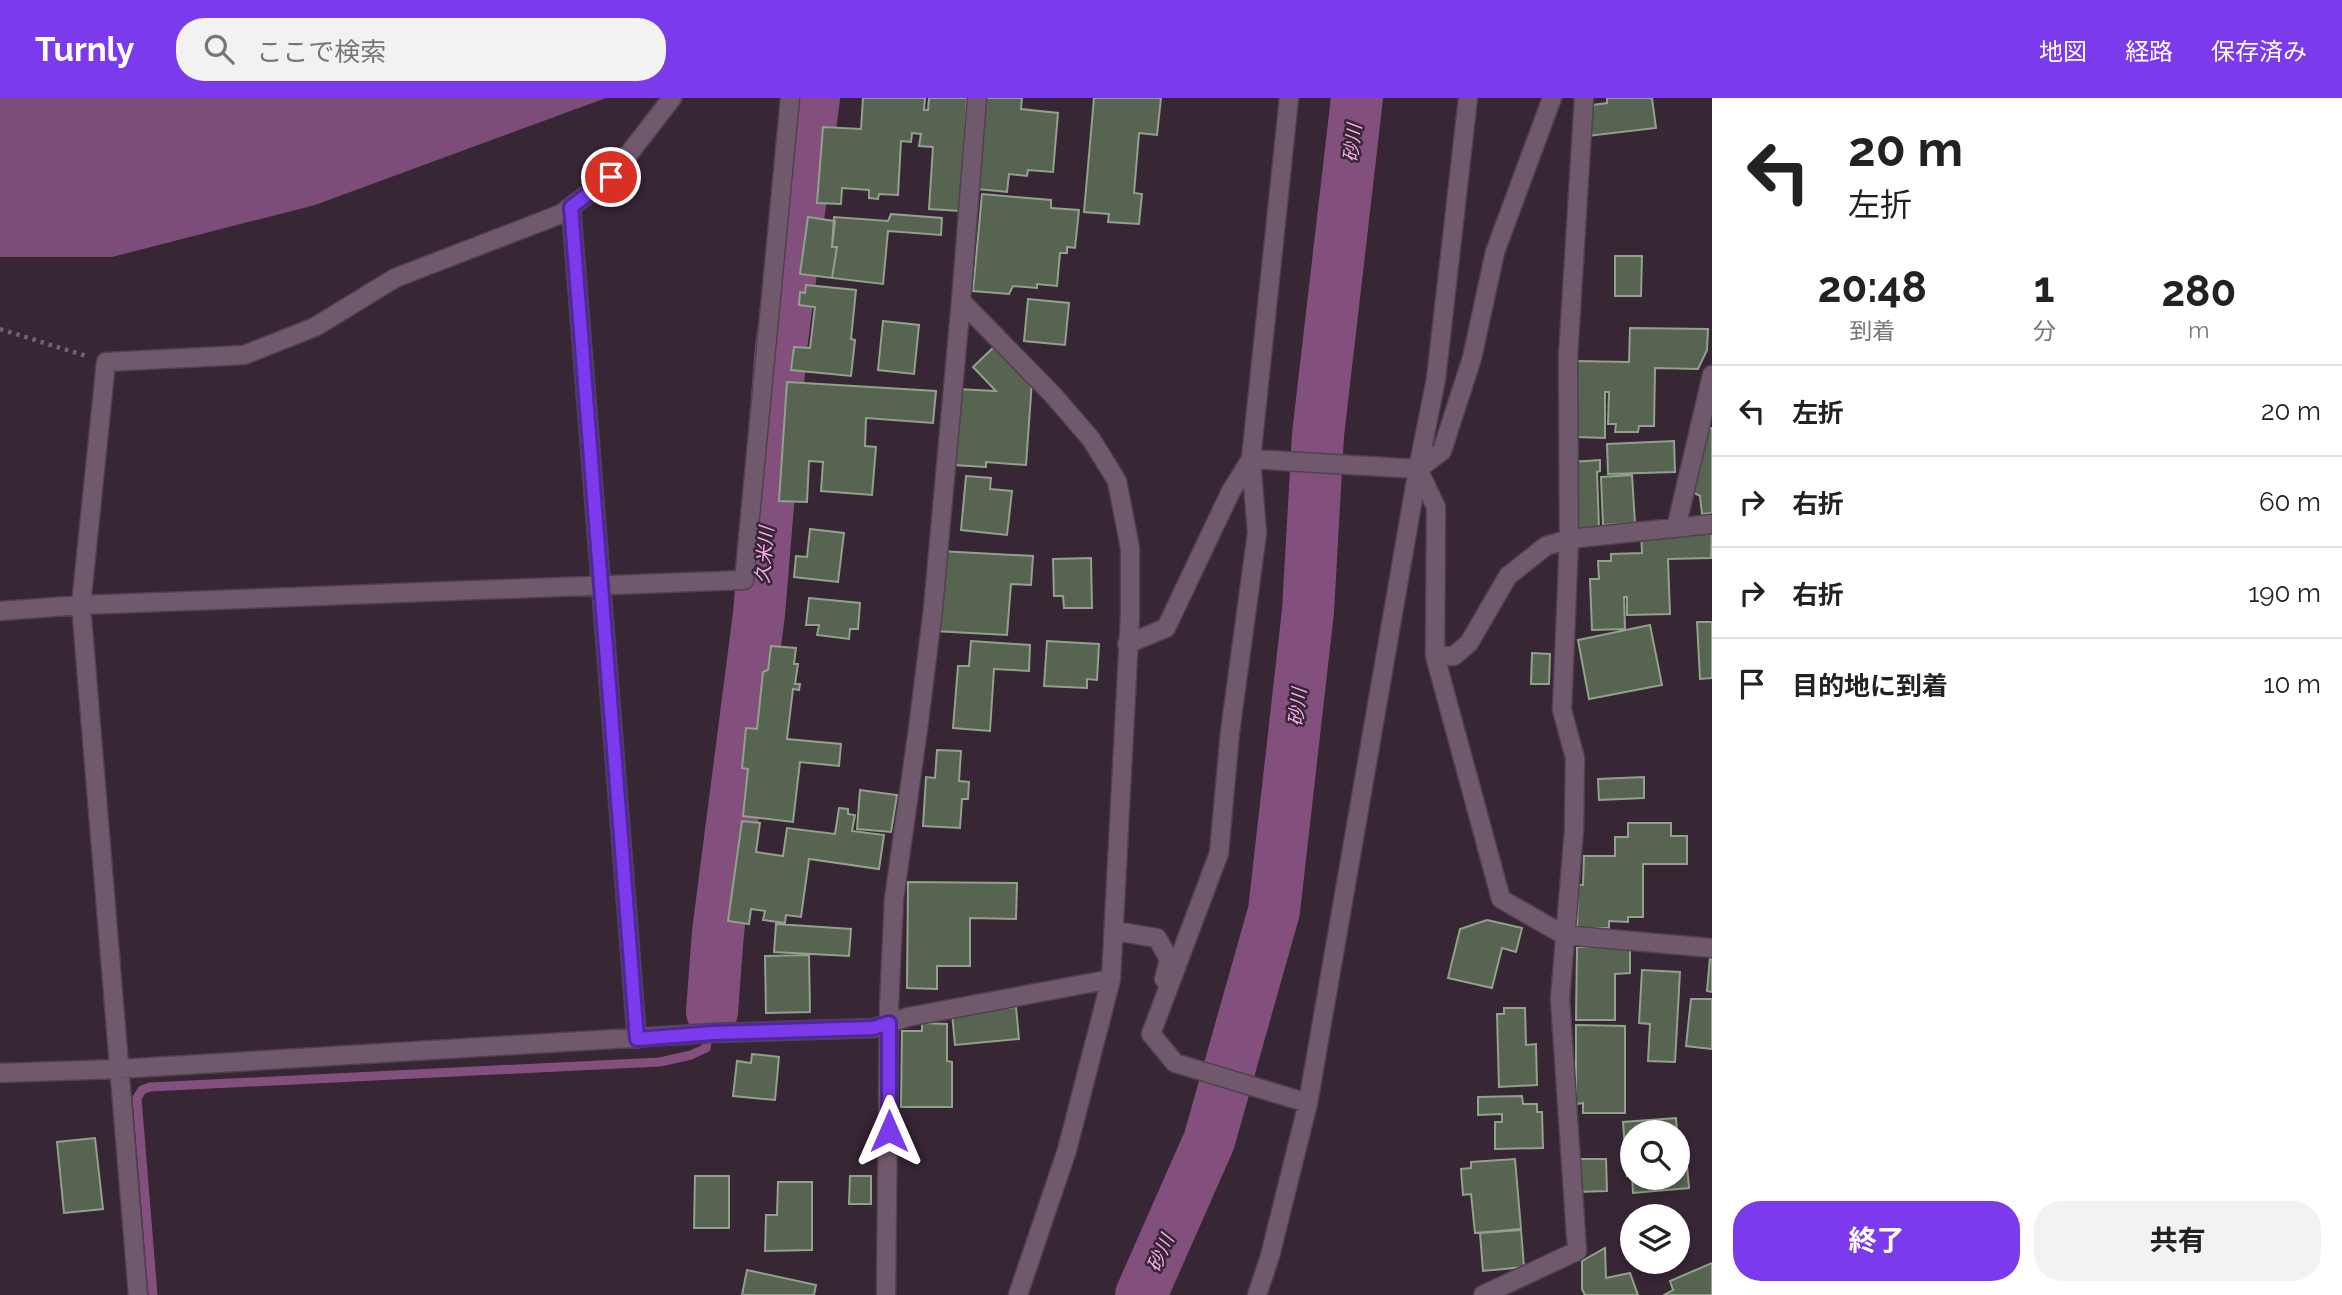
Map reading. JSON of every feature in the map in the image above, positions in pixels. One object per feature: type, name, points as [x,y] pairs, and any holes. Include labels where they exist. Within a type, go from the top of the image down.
[{"type":"street","points":[[138,1295],[81,605],[106,362],[244,355],[315,327],[395,278],[562,214],[611,177],[672,98]]},
{"type":"street","points":[[0,611],[81,605],[744,580],[790,98]]},
{"type":"street","points":[[886,1295],[889,1023],[894,899],[912,781],[933,609],[976,98]]},
{"type":"street","points":[[1151,1034],[1219,853],[1230,732],[1257,533],[1251,459],[1289,98]]},
{"type":"street","points":[[1256,1295],[1270,1256],[1308,1103],[1436,379],[1468,98]]},
{"type":"street","points":[[1251,459],[1418,469],[1442,451],[1472,358],[1495,252],[1552,98]]},
{"type":"street","points":[[1483,1295],[1577,1251],[1560,999],[1574,830],[1575,758],[1562,710],[1569,539],[1568,357],[1584,98]]},
{"type":"street","points":[[571,207],[637,1039]]},
{"type":"street","points":[[961,301],[1053,395],[1091,439],[1116,481],[1130,548],[1130,616],[1111,979],[1067,1150],[1018,1295]]},
{"type":"street","points":[[1676,528],[1712,375]]},
{"type":"street","points":[[1127,644],[1166,628],[1231,491],[1251,459]]},
{"type":"street","points":[[1418,469],[1436,507],[1435,656],[1501,899],[1564,935],[1712,948]]},
{"type":"street","points":[[1435,656],[1454,656],[1469,643],[1508,576],[1546,546],[1569,539],[1712,524]]},
{"type":"street","points":[[1115,931],[1157,938],[1169,959],[1151,1034]]},
{"type":"street","points":[[0,1073],[118,1069],[707,1034],[873,1028],[908,1017],[1111,979]]},
{"type":"street","points":[[1151,1034],[1175,1063],[1308,1103]]},
{"type":"path","points":[[0,329],[106,362]]},
{"type":"shaded area","points":[[0,98],[606,98],[315,205],[112,257],[0,257]]},
{"type":"building","points":[[863,98],[925,98],[924,110],[928,110],[929,98],[967,98],[960,211],[929,209],[933,147],[919,146],[921,134],[912,133],[911,142],[901,141],[898,195],[879,194],[878,199],[869,198],[869,190],[842,188],[841,204],[817,203],[823,127],[861,129]]},
{"type":"building","points":[[986,98],[1022,98],[1021,109],[1058,113],[1053,172],[1028,170],[1027,176],[1009,174],[1007,192],[978,189]]},
{"type":"building","points":[[1094,98],[1161,98],[1157,135],[1139,133],[1134,193],[1142,194],[1139,224],[1108,222],[1109,214],[1084,212]]},
{"type":"building","points":[[1607,98],[1652,98],[1656,128],[1588,136],[1584,106],[1607,103]]},
{"type":"building","points":[[982,194],[1051,200],[1051,208],[1079,210],[1075,248],[1067,247],[1067,253],[1060,253],[1057,286],[1013,286],[1009,294],[973,291]]},
{"type":"building","points":[[891,214],[942,218],[941,235],[888,231],[883,284],[832,278],[837,247],[832,247],[834,217],[888,221]]},
{"type":"building","points":[[808,217],[835,221],[832,247],[837,247],[832,278],[800,274]]},
{"type":"building","points":[[1615,256],[1642,256],[1641,296],[1615,296]]},
{"type":"building","points":[[806,285],[856,290],[851,339],[855,340],[851,376],[791,370],[794,347],[810,348],[815,307],[799,305],[800,292],[805,293]]},
{"type":"building","points":[[1028,299],[1069,303],[1065,345],[1024,341]]},
{"type":"building","points":[[883,321],[919,325],[914,374],[878,370]]},
{"type":"building","points":[[1630,328],[1708,329],[1707,350],[1698,369],[1655,368],[1654,426],[1639,426],[1638,432],[1615,432],[1616,424],[1608,424],[1609,392],[1605,392],[1605,438],[1576,437],[1577,361],[1629,362]]},
{"type":"building","points":[[996,345],[1032,381],[1026,465],[986,462],[986,467],[953,465],[958,389],[996,391],[973,367]]},
{"type":"building","points":[[787,382],[936,391],[933,423],[866,418],[865,446],[876,447],[872,495],[821,491],[823,462],[809,461],[807,502],[779,501]]},
{"type":"building","points":[[1708,428],[1712,428],[1712,513],[1702,514],[1700,496],[1694,493],[1694,469]]},
{"type":"building","points":[[1674,441],[1675,472],[1608,474],[1607,444]]},
{"type":"building","points":[[1600,460],[1600,471],[1597,472],[1599,528],[1574,530],[1571,462]]},
{"type":"building","points":[[1632,475],[1635,523],[1603,525],[1601,477]]},
{"type":"building","points":[[966,476],[991,478],[990,489],[1012,491],[1007,535],[961,530]]},
{"type":"building","points":[[1712,528],[1711,558],[1668,559],[1670,614],[1627,615],[1627,597],[1624,597],[1625,629],[1592,630],[1590,579],[1599,579],[1598,561],[1611,561],[1611,554],[1642,553],[1641,530]]},
{"type":"building","points":[[810,529],[844,533],[838,582],[794,577],[796,556],[807,557]]},
{"type":"building","points":[[939,551],[1033,556],[1031,585],[1011,584],[1007,635],[934,631]]},
{"type":"building","points":[[1091,558],[1092,608],[1064,608],[1063,596],[1054,596],[1053,559]]},
{"type":"building","points":[[809,598],[860,603],[858,629],[850,629],[849,639],[817,635],[819,625],[806,625]]},
{"type":"building","points":[[1697,622],[1712,622],[1712,678],[1700,679]]},
{"type":"building","points":[[1650,625],[1662,685],[1589,699],[1578,640]]},
{"type":"building","points":[[971,641],[1030,645],[1029,671],[994,669],[990,731],[953,728],[958,666],[969,666]]},
{"type":"building","points":[[1047,641],[1099,644],[1097,680],[1087,679],[1087,688],[1044,686]]},
{"type":"building","points":[[771,646],[796,648],[794,664],[798,664],[795,684],[800,684],[799,690],[793,689],[787,739],[841,744],[839,766],[800,762],[793,822],[743,816],[748,769],[742,768],[746,728],[757,729],[763,672],[768,670]]},
{"type":"building","points":[[1532,653],[1550,654],[1549,684],[1531,684]]},
{"type":"building","points":[[937,750],[961,751],[959,781],[969,782],[968,799],[962,799],[960,828],[923,826],[926,777],[935,778]]},
{"type":"building","points":[[1644,777],[1644,798],[1599,800],[1598,779]]},
{"type":"building","points":[[860,790],[897,795],[891,832],[857,829]]},
{"type":"building","points":[[839,808],[848,809],[848,814],[855,815],[852,831],[884,835],[879,869],[809,859],[801,917],[786,915],[785,923],[763,920],[765,911],[751,909],[749,924],[728,921],[742,821],[760,823],[756,852],[783,856],[787,828],[835,834]]},
{"type":"building","points":[[1628,823],[1671,823],[1671,836],[1687,836],[1687,864],[1643,864],[1643,917],[1628,917],[1628,922],[1609,921],[1609,928],[1577,928],[1578,885],[1583,885],[1584,856],[1615,856],[1615,837],[1628,837]]},
{"type":"building","points":[[908,882],[1017,883],[1016,919],[970,918],[970,966],[937,966],[937,989],[907,988]]},
{"type":"building","points":[[1487,920],[1522,928],[1516,952],[1502,948],[1492,988],[1448,978],[1460,929]]},
{"type":"building","points":[[776,924],[851,929],[849,956],[774,952]]},
{"type":"building","points":[[1577,947],[1630,947],[1630,973],[1615,974],[1615,1020],[1576,1020]]},
{"type":"building","points":[[809,955],[810,1012],[766,1013],[765,956]]},
{"type":"building","points":[[1712,957],[1712,992],[1707,991]]},
{"type":"building","points":[[1642,970],[1680,972],[1675,1062],[1648,1061],[1650,1024],[1639,1023]]},
{"type":"building","points":[[1691,999],[1712,999],[1712,1049],[1686,1046]]},
{"type":"building","points":[[1016,1007],[1019,1039],[955,1045],[952,1013]]},
{"type":"building","points":[[1504,1008],[1525,1008],[1526,1045],[1536,1044],[1537,1085],[1499,1087],[1497,1014],[1504,1014]]},
{"type":"building","points":[[922,1023],[947,1024],[947,1061],[952,1062],[952,1107],[901,1107],[902,1031],[922,1031]]},
{"type":"building","points":[[1576,1025],[1625,1026],[1625,1113],[1583,1113],[1583,1103],[1576,1104]]},
{"type":"building","points":[[752,1054],[779,1057],[775,1100],[733,1096],[737,1061],[751,1063]]},
{"type":"building","points":[[1522,1096],[1523,1104],[1537,1104],[1537,1112],[1542,1112],[1543,1148],[1495,1149],[1495,1122],[1502,1122],[1502,1114],[1478,1115],[1478,1097]]},
{"type":"building","points":[[95,1138],[103,1209],[64,1213],[57,1142]]},
{"type":"building","points":[[1515,1159],[1521,1229],[1475,1233],[1471,1194],[1463,1195],[1461,1169],[1471,1168],[1471,1162]]},
{"type":"building","points":[[1577,1159],[1606,1159],[1607,1191],[1577,1192]]},
{"type":"building","points":[[695,1176],[729,1176],[729,1228],[694,1228]]},
{"type":"building","points":[[850,1176],[871,1176],[871,1204],[849,1204]]},
{"type":"building","points":[[778,1182],[812,1182],[812,1250],[765,1251],[766,1215],[777,1215]]},
{"type":"building","points":[[1633,1190],[1667,1190],[1633,1193]]},
{"type":"building","points":[[1521,1230],[1524,1267],[1483,1271],[1480,1233]]},
{"type":"building","points":[[1605,1248],[1606,1278],[1630,1274],[1638,1295],[1585,1295],[1582,1289],[1582,1261]]},
{"type":"building","points":[[1712,1263],[1712,1295],[1664,1295],[1673,1290],[1670,1281]]},
{"type":"building","points":[[747,1270],[816,1285],[814,1295],[742,1295]]},
{"type":"waterway","name":"久米川","points":[[712,1012],[718,932],[759,614],[781,348],[814,98]]},
{"type":"waterway","name":"砂川","points":[[1141,1295],[1209,1141],[1274,911],[1308,611],[1318,435],[1357,98]]},
{"type":"waterway","points":[[153,1295],[137,1098],[142,1090],[150,1087],[660,1062],[691,1055],[706,1048],[712,1012]]},
{"type":"route","points":[[611,177],[571,207],[637,1039],[713,1033],[873,1028],[889,1023],[889,1131]]}]
